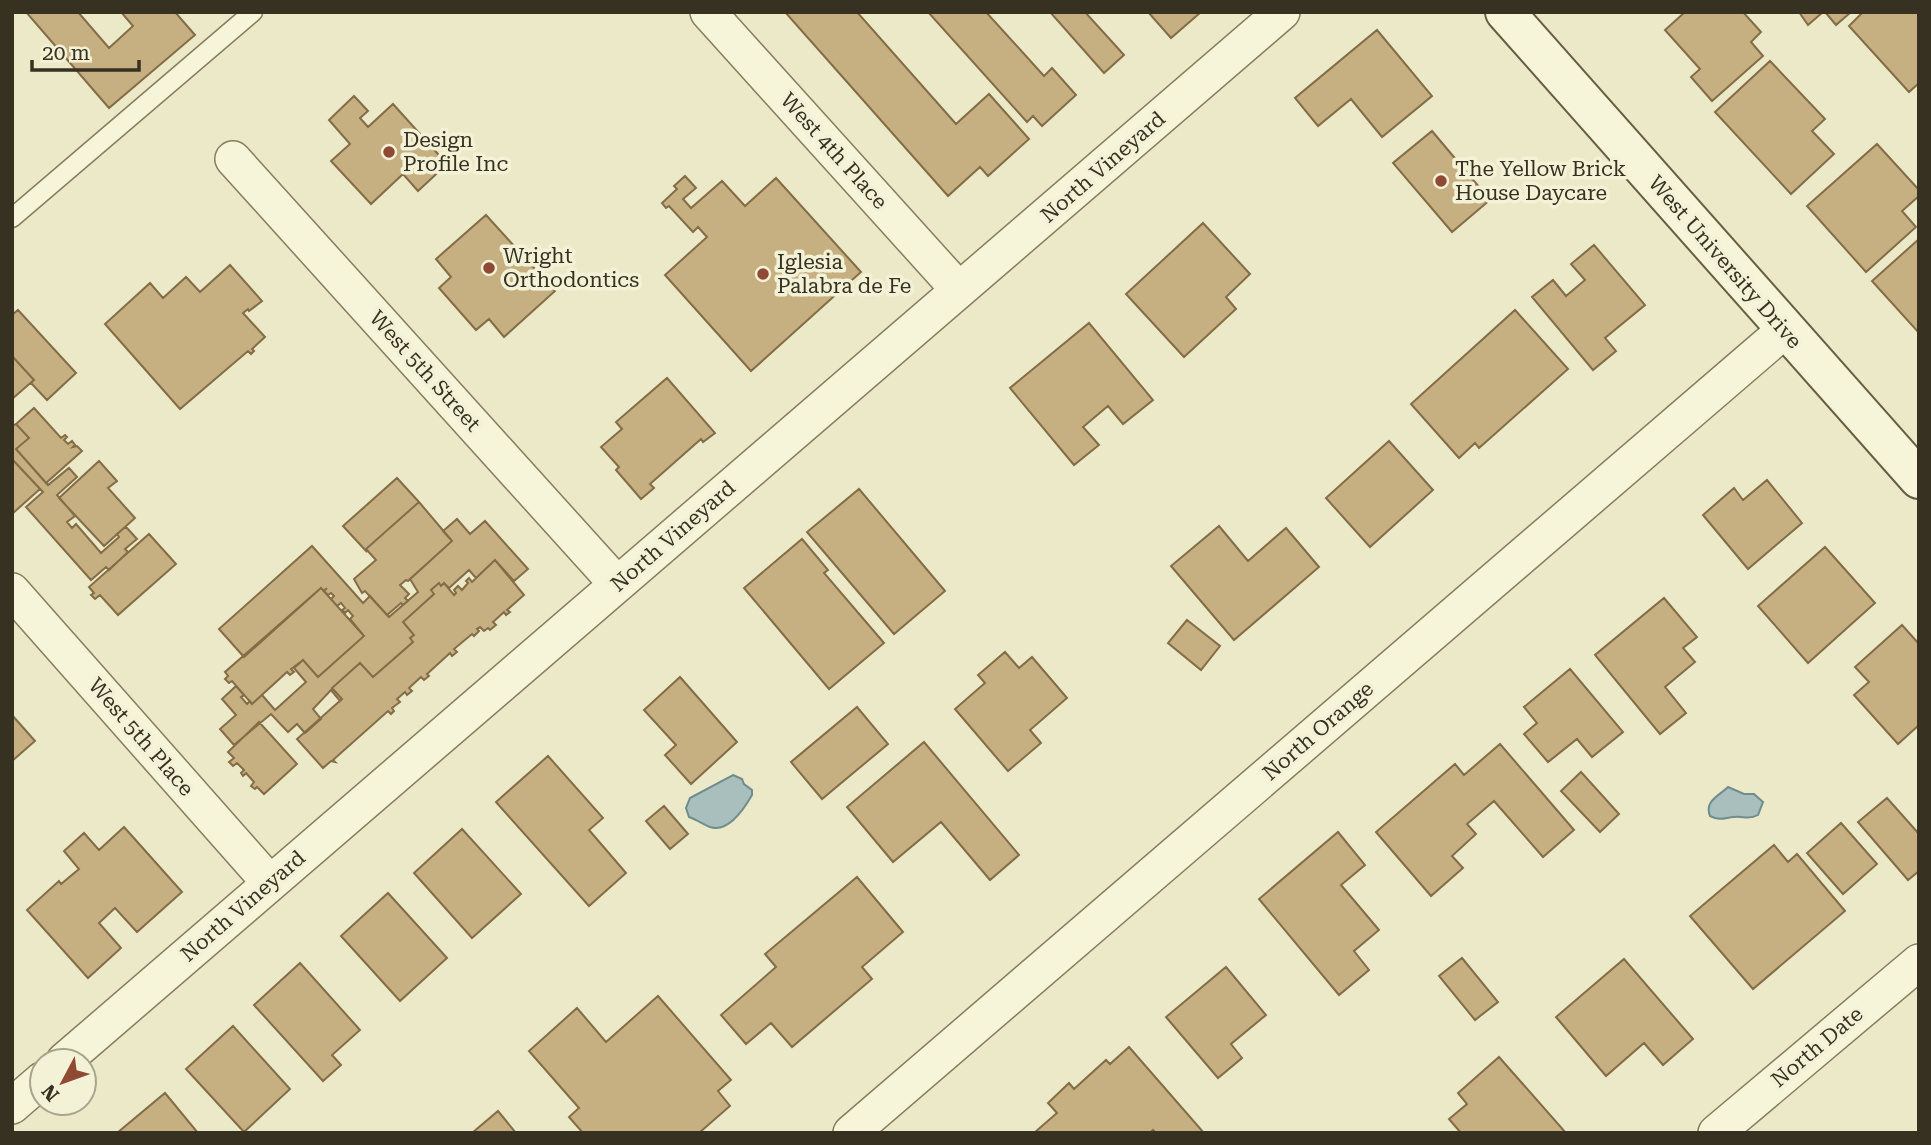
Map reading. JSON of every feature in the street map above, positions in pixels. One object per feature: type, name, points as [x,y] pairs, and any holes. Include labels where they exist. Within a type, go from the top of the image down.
[{"type":"main road","name":"West University Drive","points":[[1505,12],[1919,479]]},
{"type":"street","name":"West 4th Place","points":[[708,12],[960,290]]},
{"type":"street","name":"North Vineyard","points":[[80,1047],[1282,12]]},
{"type":"street","name":"West 5th Street","points":[[233,159],[617,584]]},
{"type":"street","name":"North Orange","points":[[851,1133],[1785,330]]},
{"type":"street","name":"West 5th Place","points":[[12,591],[270,883]]},
{"type":"street","name":"North Date","points":[[1716,1133],[1919,962]]},
{"type":"street","points":[[12,1106],[28,1092]]},
{"type":"lane","points":[[12,218],[253,12]]},
{"type":"water","points":[[733,775],[742,779],[752,790],[749,801],[735,818],[717,828],[689,817],[686,808],[690,798]]},
{"type":"water","points":[[1728,787],[1744,794],[1754,794],[1763,802],[1758,815],[1722,819],[1710,816],[1709,806]]},
{"type":"building","points":[[26,12],[78,12],[109,48],[133,26],[121,12],[175,12],[195,35],[109,108]]},
{"type":"building","points":[[785,12],[857,12],[956,124],[989,94],[1029,139],[988,176],[980,167],[948,196]]},
{"type":"building","points":[[928,12],[986,12],[1044,76],[1052,68],[1076,95],[1042,126],[1033,116],[1027,122]]},
{"type":"building","points":[[1050,12],[1085,12],[1124,55],[1104,73]]},
{"type":"building","points":[[1148,12],[1201,12],[1171,38]]},
{"type":"building","points":[[1685,12],[1743,12],[1761,32],[1751,42],[1763,56],[1712,101],[1691,77],[1700,69],[1665,30]]},
{"type":"building","points":[[1799,12],[1823,12],[1808,25]]},
{"type":"building","points":[[1825,12],[1851,12],[1836,25]]},
{"type":"building","points":[[1863,12],[1919,12],[1919,83],[1909,92],[1849,26]]},
{"type":"building","points":[[1377,30],[1432,96],[1382,137],[1351,99],[1318,126],[1295,98]]},
{"type":"building","points":[[1770,61],[1825,119],[1812,131],[1834,154],[1791,194],[1715,112]]},
{"type":"building","name":"Design Profile Inc","points":[[354,96],[368,111],[360,118],[368,127],[393,104],[447,164],[418,191],[403,174],[371,204],[331,161],[350,144],[329,120]]},
{"type":"building","name":"The Yellow Brick House Daycare","points":[[1432,131],[1490,200],[1452,232],[1393,163]]},
{"type":"building","points":[[1877,144],[1919,190],[1919,196],[1902,211],[1916,227],[1866,272],[1807,206]]},
{"type":"building","name":"Iglesia Palabra de Fe","points":[[685,176],[696,188],[683,199],[691,208],[722,181],[745,206],[776,178],[861,272],[751,371],[665,275],[707,237],[698,227],[693,232],[669,206],[666,208],[662,203],[677,189],[674,186]]},
{"type":"building","name":"Wright Orthodontics","points":[[486,215],[555,291],[504,337],[489,319],[476,330],[439,288],[451,277],[436,259]]},
{"type":"building","points":[[1203,223],[1250,274],[1226,297],[1236,309],[1184,357],[1126,294]]},
{"type":"building","points":[[1919,239],[1919,333],[1872,281]]},
{"type":"building","points":[[1594,245],[1645,305],[1605,338],[1616,351],[1593,370],[1532,297],[1553,280],[1566,296],[1585,280],[1571,264]]},
{"type":"building","points":[[230,265],[262,301],[243,313],[265,337],[252,349],[254,351],[251,354],[248,351],[180,409],[105,324],[150,283],[163,298],[186,277],[200,292]]},
{"type":"building","points":[[18,310],[76,373],[47,400],[31,383],[34,380],[12,356],[12,315]]},
{"type":"building","points":[[1515,310],[1568,369],[1479,448],[1475,443],[1459,458],[1411,404]]},
{"type":"building","points":[[1089,323],[1153,400],[1123,424],[1108,406],[1083,427],[1099,445],[1074,465],[1010,388]]},
{"type":"building","points":[[12,356],[34,380],[12,399]]},
{"type":"building","points":[[667,378],[715,433],[703,442],[701,439],[650,484],[654,488],[641,499],[616,470],[619,467],[601,447],[622,429],[616,422]]},
{"type":"building","points":[[34,408],[61,438],[65,435],[67,437],[64,440],[68,444],[72,441],[75,445],[73,447],[77,446],[82,451],[46,483],[16,449],[29,438],[16,424]]},
{"type":"building","points":[[16,424],[29,438],[16,449],[48,485],[69,468],[77,477],[57,495],[75,516],[67,522],[72,528],[76,524],[101,553],[119,537],[117,534],[124,528],[137,539],[125,549],[128,552],[109,570],[106,567],[91,580],[26,507],[43,492],[12,459],[12,426]]},
{"type":"building","points":[[1389,441],[1433,490],[1370,547],[1326,498]]},
{"type":"building","points":[[12,459],[40,489],[12,514]]},
{"type":"building","points":[[99,461],[117,481],[108,488],[135,518],[104,546],[59,498]]},
{"type":"building","points":[[397,478],[419,502],[366,549],[367,552],[343,526]]},
{"type":"building","points":[[1767,480],[1802,523],[1748,569],[1703,515],[1734,488],[1743,500]]},
{"type":"building","points":[[859,489],[945,591],[894,634],[807,532]]},
{"type":"building","points":[[419,502],[452,541],[408,581],[400,585],[409,594],[405,598],[408,601],[403,605],[401,603],[387,615],[365,591],[362,593],[354,579],[376,560],[366,549]]},
{"type":"building","points":[[457,519],[470,534],[485,521],[528,569],[514,581],[495,560],[476,578],[469,570],[449,588],[444,583],[441,586],[439,583],[431,590],[434,594],[403,622],[414,635],[410,638],[413,642],[373,677],[360,663],[332,688],[342,699],[340,701],[331,690],[313,709],[321,719],[305,733],[297,724],[288,732],[271,714],[234,745],[220,729],[236,715],[222,699],[236,686],[244,695],[241,697],[247,704],[250,701],[252,704],[262,695],[275,710],[306,682],[294,668],[303,660],[318,677],[364,636],[350,619],[353,616],[348,610],[345,613],[341,603],[337,606],[331,599],[334,596],[331,593],[328,595],[321,588],[244,657],[219,629],[312,546],[363,603],[370,596],[389,617],[418,592],[410,579],[452,541],[443,531]]},
{"type":"building","points":[[1219,526],[1248,561],[1286,528],[1319,567],[1234,640],[1171,566]]},
{"type":"building","points":[[149,534],[176,564],[118,615],[100,595],[95,599],[89,587]]},
{"type":"building","points":[[802,539],[828,570],[824,573],[884,643],[829,689],[744,588]]},
{"type":"building","points":[[1825,547],[1875,603],[1808,663],[1758,606]]},
{"type":"building","points":[[495,560],[524,595],[507,610],[510,612],[506,615],[504,612],[493,622],[496,625],[490,630],[488,628],[484,631],[480,627],[477,629],[479,631],[474,636],[472,634],[454,649],[457,652],[452,656],[450,653],[427,674],[429,676],[424,680],[421,677],[409,688],[412,691],[407,695],[405,692],[397,699],[400,702],[392,708],[394,711],[391,714],[388,711],[333,760],[335,762],[331,761],[323,768],[297,739],[342,699],[332,688],[360,663],[373,677],[413,642],[410,638],[414,635],[403,622],[434,594],[431,590],[439,583],[441,586],[444,583],[454,595],[458,586],[462,590],[469,578],[472,582]]},
{"type":"building","points":[[321,588],[364,636],[318,677],[303,660],[291,669],[294,672],[290,675],[287,672],[252,704],[232,681],[229,683],[225,679],[228,676],[225,672]]},
{"type":"building","points":[[1664,598],[1697,637],[1683,648],[1695,662],[1665,687],[1686,713],[1660,734],[1595,655]]},
{"type":"building","points":[[1187,620],[1220,646],[1201,670],[1168,643]]},
{"type":"building","points":[[1902,625],[1919,644],[1919,725],[1898,744],[1854,695],[1869,682],[1855,667]]},
{"type":"building","points":[[1005,652],[1019,668],[1032,657],[1067,698],[1030,730],[1041,743],[1008,771],[955,709],[985,683],[978,675]]},
{"type":"building","points":[[1570,669],[1623,732],[1592,757],[1577,739],[1548,762],[1524,734],[1537,723],[1524,707]]},
{"type":"building","points":[[680,677],[737,742],[691,784],[665,755],[676,745],[644,710]]},
{"type":"building","points":[[857,707],[888,744],[822,799],[791,762]]},
{"type":"building","points":[[12,715],[35,741],[12,761]]},
{"type":"building","points":[[259,722],[297,764],[264,794],[257,787],[255,789],[251,786],[254,782],[246,773],[243,776],[241,773],[244,770],[237,763],[233,766],[229,762],[234,758],[228,752]]},
{"type":"building","points":[[924,742],[1019,855],[990,880],[941,822],[893,862],[847,807]]},
{"type":"building","points":[[1500,744],[1574,830],[1543,857],[1494,801],[1467,824],[1476,834],[1452,856],[1463,868],[1431,896],[1376,832],[1455,764],[1464,775]]},
{"type":"building","points":[[548,756],[603,818],[589,830],[626,873],[589,906],[496,802]]},
{"type":"building","points":[[1581,772],[1619,814],[1600,832],[1561,791]]},
{"type":"building","points":[[1887,798],[1919,834],[1919,871],[1908,880],[1858,822]]},
{"type":"building","points":[[664,806],[688,834],[670,849],[646,821]]},
{"type":"building","points":[[1841,823],[1877,864],[1843,894],[1807,853]]},
{"type":"building","points":[[124,827],[182,892],[137,932],[115,908],[99,923],[121,948],[88,978],[27,910],[59,881],[61,884],[79,869],[64,851],[84,833],[99,850]]},
{"type":"building","points":[[462,829],[521,894],[472,938],[414,873]]},
{"type":"building","points":[[1338,832],[1365,865],[1341,885],[1379,930],[1354,951],[1369,970],[1339,995],[1259,899]]},
{"type":"building","points":[[1774,845],[1788,862],[1797,854],[1845,911],[1753,989],[1690,916]]},
{"type":"building","points":[[857,877],[903,932],[862,967],[872,979],[792,1047],[771,1023],[746,1044],[721,1015],[776,967],[765,954]]},
{"type":"building","points":[[388,893],[447,958],[400,1001],[341,936]]},
{"type":"building","points":[[1462,958],[1498,1002],[1475,1020],[1439,976]]},
{"type":"building","points":[[1624,959],[1693,1039],[1663,1065],[1644,1043],[1606,1076],[1556,1017]]},
{"type":"building","points":[[300,963],[360,1030],[332,1055],[341,1065],[323,1081],[254,1005]]},
{"type":"building","points":[[1226,967],[1266,1015],[1231,1044],[1242,1058],[1218,1078],[1166,1017]]},
{"type":"building","points":[[658,996],[731,1080],[718,1091],[730,1106],[699,1133],[583,1133],[569,1117],[579,1108],[529,1051],[577,1008],[606,1042]]},
{"type":"building","points":[[233,1026],[290,1089],[244,1132],[186,1069]]},
{"type":"building","points":[[1129,1047],[1204,1133],[1156,1133],[1153,1130],[1150,1133],[1034,1133],[1057,1113],[1048,1103],[1069,1083],[1074,1089],[1106,1060],[1110,1064]]},
{"type":"building","points":[[1499,1057],[1566,1133],[1461,1133],[1449,1119],[1467,1104],[1458,1093]]},
{"type":"building","points":[[165,1093],[198,1133],[117,1133]]},
{"type":"building","points":[[498,1111],[516,1133],[472,1133]]},
{"type":"place","name":"Design Profile Inc","points":[[389,152]]},
{"type":"place","name":"The Yellow Brick House Daycare","points":[[1441,181]]},
{"type":"place","name":"Wright Orthodontics","points":[[489,268]]},
{"type":"place","name":"Iglesia Palabra de Fe","points":[[763,274]]}]
